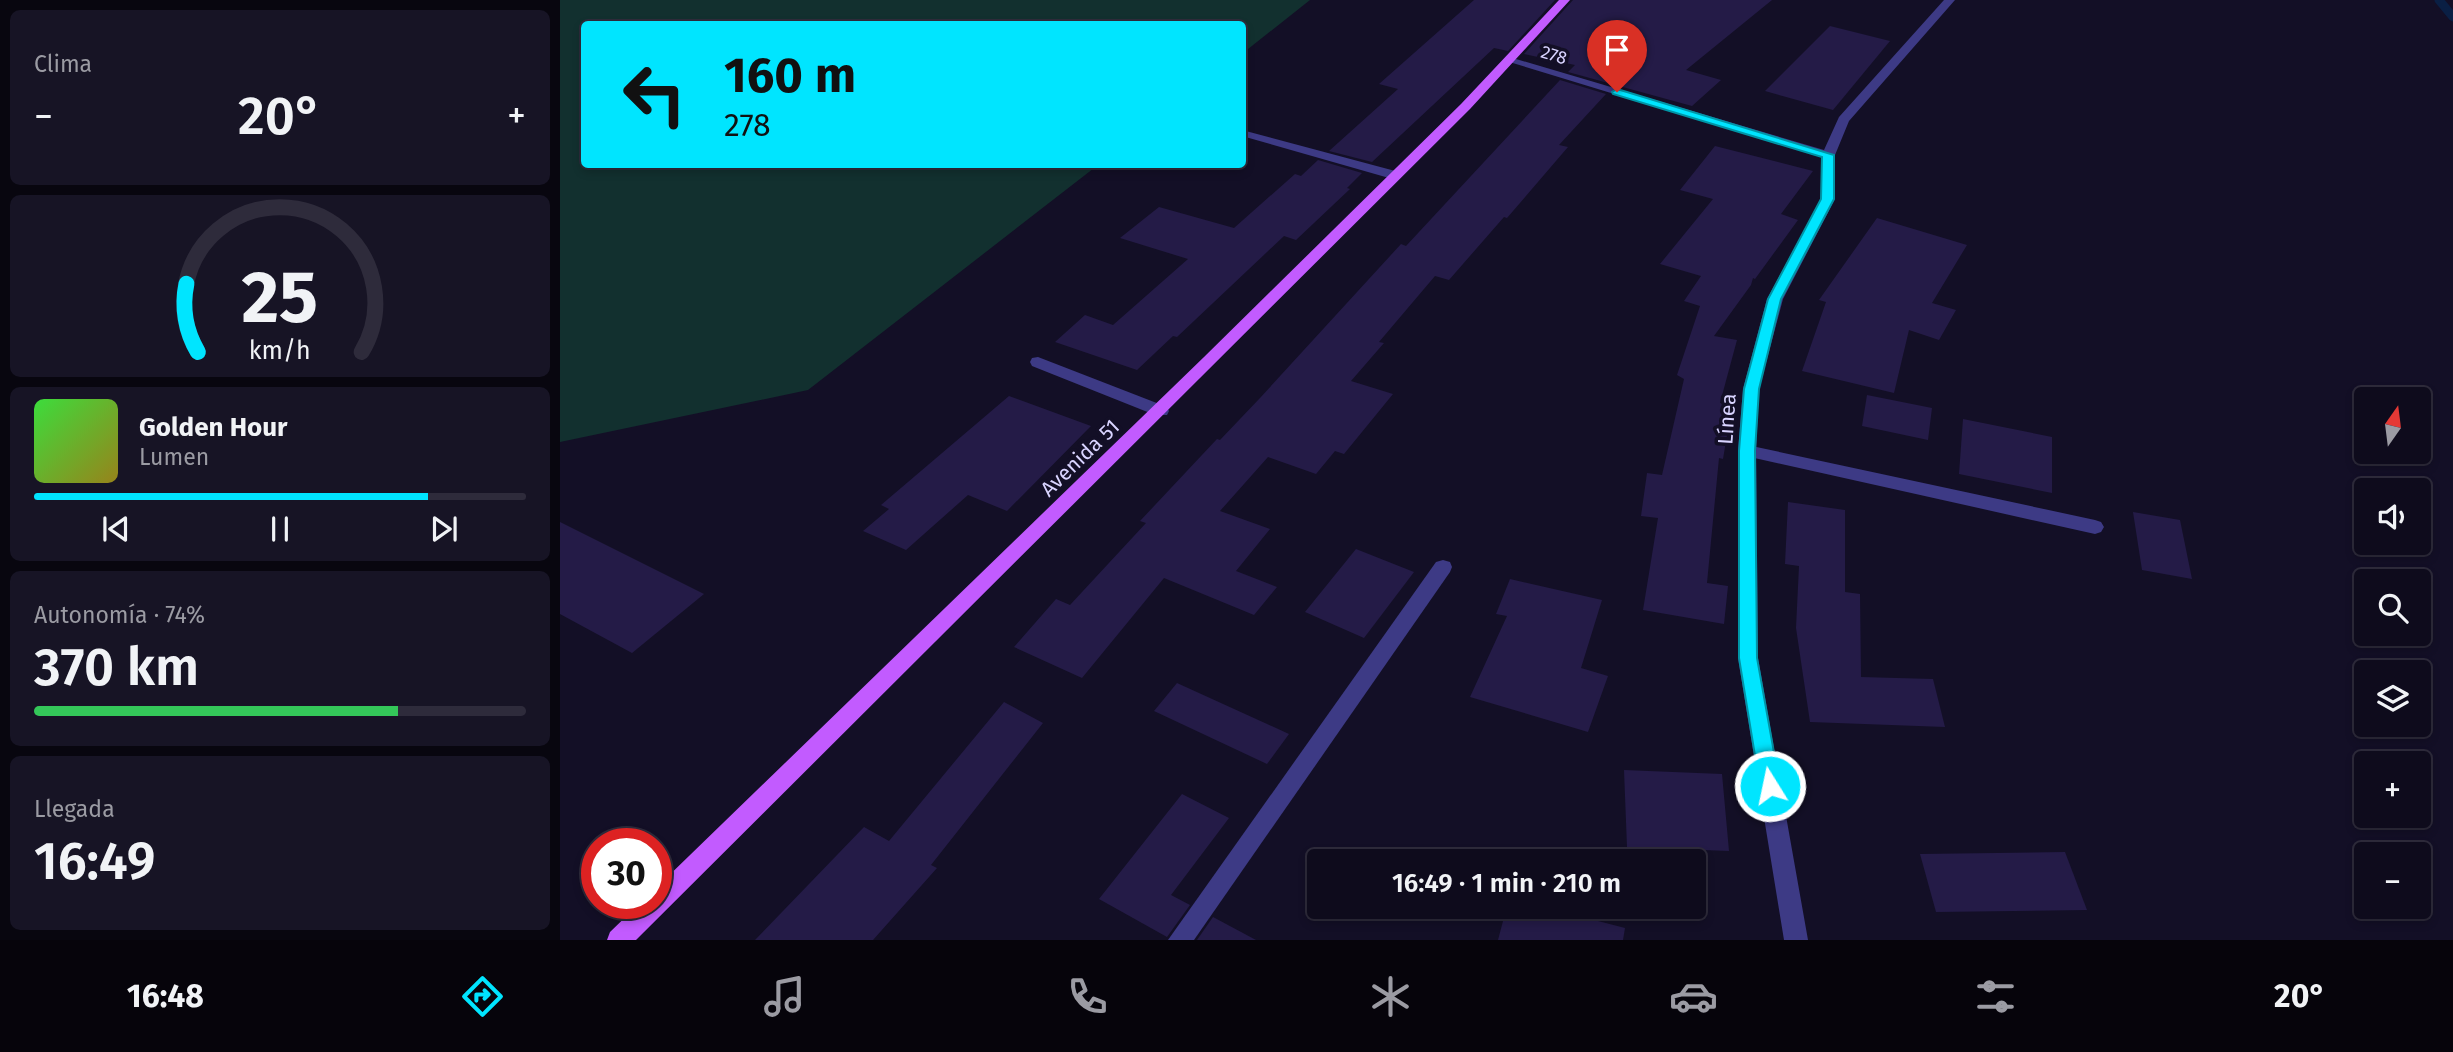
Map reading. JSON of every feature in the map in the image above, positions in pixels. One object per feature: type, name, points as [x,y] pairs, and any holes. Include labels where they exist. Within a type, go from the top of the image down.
[{"type":"main road","name":"Avenida 51","points":[[619,940],[1160,411],[1394,175],[1512,61],[1565,0]]},
{"type":"street","name":"Línea","points":[[1796,940],[1748,658],[1747,451],[1751,389],[1774,299],[1828,199],[1828,155],[1843,120],[1950,0]]},
{"type":"street","name":"278","points":[[1512,61],[1828,155]]},
{"type":"street","points":[[1246,133],[1394,175]]},
{"type":"street","points":[[1038,362],[1160,411]]},
{"type":"street","points":[[1747,451],[2095,527]]},
{"type":"street","points":[[1180,940],[1443,567]]},
{"type":"green space","points":[[560,0],[1310,0],[1246,51],[1246,21],[581,21],[581,168],[1094,168],[808,390],[560,442]]},
{"type":"building","points":[[1474,0],[1555,0],[1508,51],[1494,48],[1372,162],[1329,151],[1398,89],[1379,84]]},
{"type":"building","points":[[1573,0],[1772,0],[1686,70],[1721,80],[1692,106],[1568,72],[1575,65],[1524,54]]},
{"type":"building","points":[[1830,26],[1890,41],[1833,110],[1765,91]]},
{"type":"building","points":[[1560,80],[1606,94],[1559,145],[1568,147],[1507,218],[1504,217],[1449,280],[1435,276],[1379,342],[1384,343],[1351,381],[1393,394],[1344,454],[1335,451],[1316,474],[1268,457],[1220,511],[1270,529],[1236,571],[1277,587],[1254,615],[1164,578],[1082,678],[1014,647],[1056,599],[1070,605],[1146,523],[1140,521],[1217,439],[1220,440],[1260,398],[1401,244],[1406,246]]},
{"type":"building","points":[[1715,146],[1813,171],[1781,214],[1798,220],[1755,279],[1753,278],[1751,285],[1714,336],[1737,340],[1720,403],[1732,405],[1723,459],[1719,458],[1707,583],[1728,586],[1724,624],[1643,610],[1658,518],[1641,516],[1647,473],[1662,475],[1684,379],[1677,375],[1700,306],[1684,301],[1701,276],[1660,264],[1713,199],[1680,190]]},
{"type":"building","points":[[1318,160],[1362,173],[1347,188],[1350,189],[1296,240],[1284,236],[1177,337],[1173,336],[1137,370],[1055,342],[1085,315],[1113,325],[1188,259],[1120,238],[1159,207],[1234,228],[1295,174],[1301,176]]},
{"type":"building","points":[[1877,218],[1967,245],[1932,303],[1956,310],[1939,340],[1909,330],[1894,393],[1802,371],[1826,302],[1819,300]]},
{"type":"building","points":[[1867,395],[1932,408],[1928,440],[1862,426]]},
{"type":"building","points":[[1009,396],[1091,426],[1007,511],[968,495],[906,550],[863,531],[889,509],[881,505]]},
{"type":"building","points":[[1963,419],[2052,437],[2052,493],[1959,474]]},
{"type":"building","points":[[1788,502],[1845,510],[1845,592],[1860,594],[1861,677],[1933,679],[1945,727],[1810,722],[1796,628],[1799,566],[1785,564]]},
{"type":"building","points":[[2133,512],[2180,520],[2192,579],[2142,570]]},
{"type":"building","points":[[560,522],[704,594],[632,653],[560,614]]},
{"type":"building","points":[[1356,549],[1414,572],[1364,638],[1305,612]]},
{"type":"building","points":[[1510,579],[1602,600],[1581,668],[1608,676],[1588,732],[1470,697],[1507,616],[1496,614]]},
{"type":"building","points":[[1177,683],[1289,734],[1267,764],[1154,711]]},
{"type":"building","points":[[1004,702],[1043,723],[931,865],[937,868],[873,940],[755,940],[864,827],[889,841]]},
{"type":"building","points":[[1624,770],[1722,774],[1729,851],[1627,847]]},
{"type":"building","points":[[1182,794],[1229,818],[1171,895],[1190,905],[1167,937],[1099,899]]},
{"type":"building","points":[[2065,852],[2087,910],[1936,912],[1920,854]]},
{"type":"building","points":[[1213,917],[1256,940],[1197,940]]},
{"type":"building","points":[[1504,919],[1590,919],[1625,928],[1623,940],[1498,940]]},
{"type":"waterway","points":[[2439,0],[2453,17]]},
{"type":"route","points":[[1617,92],[1828,155],[1828,199],[1774,299],[1751,389],[1747,451],[1748,658],[1770,786]]}]
